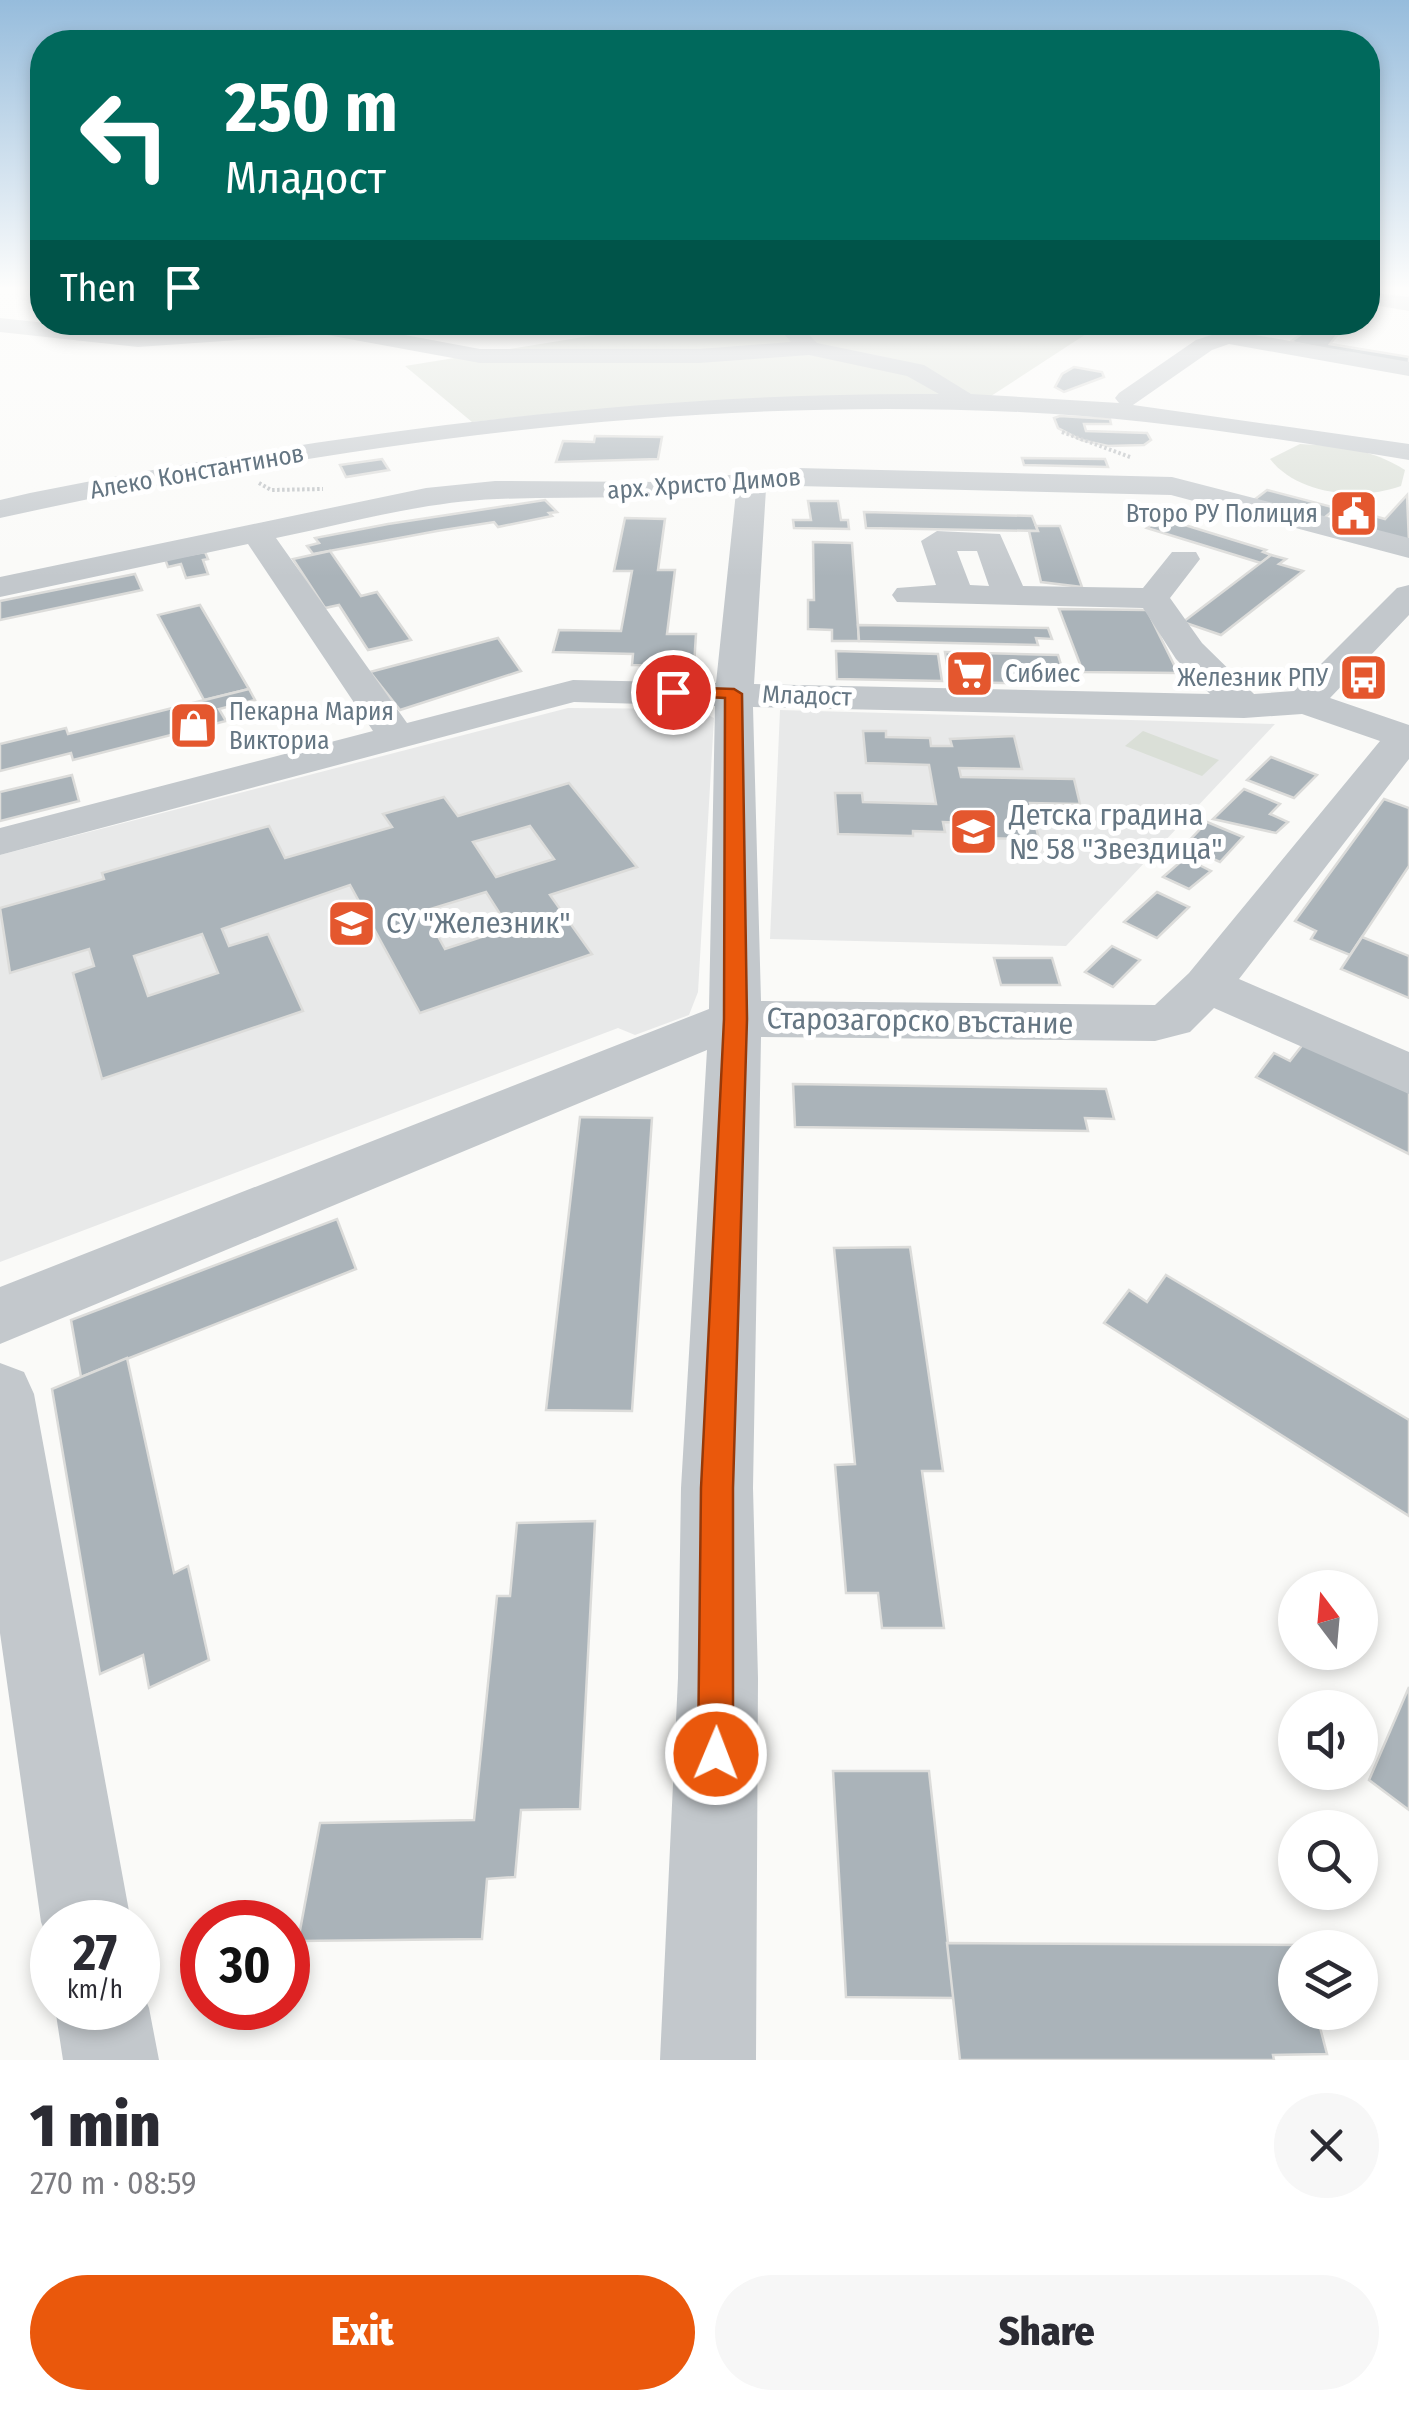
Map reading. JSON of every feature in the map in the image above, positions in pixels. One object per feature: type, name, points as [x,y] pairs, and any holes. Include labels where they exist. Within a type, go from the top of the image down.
[{"type":"street","points":[[946,384],[968,402]]},
{"type":"street","points":[[1128,398],[1148,384]]},
{"type":"street","points":[[1050,394],[1128,398],[1157,416]]},
{"type":"street","name":"Алеко Константинов","points":[[0,509],[479,427],[676,409],[968,402],[1050,394],[1157,416],[1409,452]]},
{"type":"street","name":"арх. Христо Димов","points":[[0,587],[458,492],[661,491],[797,477],[1172,486],[1409,548]]},
{"type":"street","points":[[708,2060],[718,1678],[717,1488],[735,1019],[734,694],[752,480]]},
{"type":"street","points":[[256,532],[395,734]]},
{"type":"street","points":[[957,596],[937,541],[990,540],[1010,596]]},
{"type":"street","points":[[1154,598],[1184,559]]},
{"type":"street","points":[[909,595],[1154,598]]},
{"type":"street","points":[[1407,737],[1306,702],[1409,595]]},
{"type":"street","points":[[1154,598],[1189,650],[1244,706]]},
{"type":"street","name":"Младост","points":[[0,842],[395,734],[573,691],[1244,706],[1306,702]]},
{"type":"street","name":"Старозагорско въстание","points":[[0,1316],[547,1091],[735,1019],[1154,1023],[1172,1018],[1208,985],[1407,737]]},
{"type":"street","points":[[1208,985],[1409,1074]]},
{"type":"street","points":[[0,1394],[82,1900]]},
{"type":"street","points":[[106,2030],[112,2060]]},
{"type":"shaded area","points":[[427,384],[1009,384],[988,398],[556,413],[472,422]]},
{"type":"shaded area","points":[[1300,444],[1380,457],[1405,470],[1401,486],[1349,494],[1297,481],[1270,459]]},
{"type":"shaded area","name":"СУ \"Железник\"","points":[[568,708],[696,709],[714,718],[698,992],[689,1015],[635,1035],[618,1028],[0,1262],[0,855]]},
{"type":"shaded area","name":"Детска градина № 58 \"Звездица\"","points":[[780,710],[1275,724],[1066,946],[770,939]]},
{"type":"shaded area","points":[[1143,731],[1219,760],[1202,776],[1125,746]]},
{"type":"building","points":[[1057,384],[1085,384],[1064,392],[1055,387]]},
{"type":"building","points":[[1054,418],[1110,419],[1111,424],[1084,424],[1086,431],[1147,433],[1151,440],[1144,445],[1108,446],[1081,440],[1058,428]]},
{"type":"building","points":[[595,436],[662,437],[658,459],[556,462],[563,441],[594,442]]},
{"type":"building","points":[[1022,458],[1105,459],[1108,467],[1024,465]]},
{"type":"building","points":[[382,459],[389,470],[346,477],[340,465]]},
{"type":"building","points":[[1267,490],[1336,508],[1323,519],[1254,500]]},
{"type":"building","name":"Второ РУ Полиция","points":[[1407,495],[1409,542],[1331,521],[1346,508],[1385,519]]},
{"type":"building","points":[[545,500],[557,512],[549,513],[552,516],[498,527],[494,522],[313,554],[307,546],[319,543],[315,538]]},
{"type":"building","points":[[808,501],[838,501],[841,520],[848,520],[849,529],[794,528],[793,520],[811,520]]},
{"type":"building","points":[[864,512],[1032,516],[1038,531],[866,528]]},
{"type":"building","points":[[625,518],[665,519],[658,570],[675,570],[667,634],[696,634],[694,666],[632,665],[633,654],[553,652],[559,630],[621,631],[632,571],[614,571]]},
{"type":"building","points":[[1162,518],[1266,550],[1263,552],[1271,555],[1261,563],[1147,528]]},
{"type":"building","points":[[1036,526],[1060,526],[1082,587],[1041,582],[1029,531],[1038,531]]},
{"type":"building","points":[[813,542],[852,543],[859,641],[832,641],[832,630],[808,629],[808,600],[814,600]]},
{"type":"building","points":[[330,551],[361,596],[377,592],[411,640],[368,650],[339,605],[325,608],[293,559]]},
{"type":"building","points":[[205,552],[208,559],[203,560],[208,574],[186,578],[181,564],[168,567],[165,559]]},
{"type":"building","points":[[1271,555],[1286,559],[1279,564],[1303,571],[1221,635],[1183,622]]},
{"type":"building","points":[[135,574],[142,590],[0,620],[0,601]]},
{"type":"building","points":[[200,605],[249,689],[204,700],[158,615]]},
{"type":"building","points":[[1059,609],[1147,610],[1178,673],[1083,672]]},
{"type":"building","points":[[858,625],[1048,628],[1052,639],[1036,638],[1038,645],[859,641]]},
{"type":"building","points":[[498,638],[521,671],[400,710],[370,672]]},
{"type":"building","points":[[836,651],[938,654],[942,681],[837,679]]},
{"type":"building","points":[[945,652],[1058,655],[1067,684],[950,682]]},
{"type":"building","points":[[249,689],[255,700],[219,709],[226,721],[73,760],[71,753],[0,771],[0,744],[66,728],[68,734]]},
{"type":"building","points":[[863,731],[886,731],[886,737],[930,738],[931,746],[952,746],[950,739],[1014,736],[1022,769],[959,768],[961,777],[1074,779],[1080,804],[1030,803],[1039,839],[969,838],[966,823],[943,822],[945,832],[913,831],[913,836],[838,834],[835,793],[862,793],[863,802],[936,804],[929,765],[866,763]]},
{"type":"building","points":[[1271,757],[1317,775],[1294,798],[1247,780]]},
{"type":"building","points":[[72,775],[79,801],[0,821],[0,792]]},
{"type":"building","points":[[569,783],[637,867],[550,895],[592,954],[420,1013],[350,885],[222,929],[229,946],[268,934],[303,1011],[102,1079],[73,973],[94,966],[89,949],[10,973],[0,908],[104,879],[102,873],[269,826],[285,858],[392,827],[383,814],[444,797],[458,816]],"holes":[[[530,826],[554,859],[496,877],[473,842]],[[486,892],[509,928],[445,949],[424,911]],[[202,934],[218,973],[148,996],[134,956]]]},
{"type":"building","points":[[1244,789],[1280,804],[1270,814],[1288,822],[1276,833],[1213,819]]},
{"type":"building","points":[[1384,799],[1409,808],[1409,866],[1350,955],[1311,939],[1316,931],[1295,921]]},
{"type":"building","points":[[1207,822],[1243,837],[1220,862],[1184,846]]},
{"type":"building","points":[[1185,858],[1211,871],[1189,889],[1163,877]]},
{"type":"building","points":[[1157,892],[1189,907],[1157,938],[1124,922]]},
{"type":"building","points":[[1362,937],[1409,956],[1409,998],[1341,969]]},
{"type":"building","points":[[1112,946],[1140,960],[1113,987],[1085,972]]},
{"type":"building","points":[[994,958],[1052,958],[1060,985],[1001,985]]},
{"type":"building","points":[[1304,1043],[1409,1092],[1409,1154],[1256,1077],[1274,1053],[1290,1061]]},
{"type":"building","points":[[793,1084],[1106,1089],[1114,1119],[1085,1118],[1088,1131],[795,1127]]},
{"type":"building","points":[[580,1117],[652,1118],[632,1411],[546,1410]]},
{"type":"building","points":[[337,1219],[356,1269],[81,1377],[71,1320]]},
{"type":"building","points":[[910,1247],[943,1471],[922,1471],[944,1628],[882,1628],[878,1593],[846,1593],[835,1465],[855,1464],[834,1248]]},
{"type":"building","points":[[1166,1275],[1409,1420],[1409,1516],[1104,1323],[1129,1290],[1147,1302]]},
{"type":"building","points":[[127,1358],[174,1573],[188,1566],[209,1660],[149,1688],[143,1655],[100,1674],[52,1389]]},
{"type":"building","points":[[595,1521],[580,1809],[521,1810],[515,1877],[487,1879],[482,1939],[310,1941],[310,1900],[306,1900],[320,1823],[474,1820],[497,1596],[510,1596],[517,1523]]},
{"type":"building","points":[[1409,1687],[1409,1810],[1378,1787],[1378,1759]]},
{"type":"building","points":[[833,1771],[929,1771],[954,1998],[846,1997]]},
{"type":"building","points":[[947,1943],[1278,1945],[1278,2030],[1321,2030],[1327,2054],[1273,2055],[1274,2060],[960,2060]]},
{"type":"place","name":"Второ РУ Полиция","points":[[1353,514]]},
{"type":"place","name":"Сибиес","points":[[970,674]]},
{"type":"place","name":"Железник РПУ","points":[[1363,678]]},
{"type":"place","name":"Пекарна Мария Викториа","points":[[194,726]]},
{"type":"place","name":"Детска градина № 58 \"Звездица\"","points":[[974,832]]},
{"type":"place","name":"СУ \"Железник\"","points":[[351,923]]},
{"type":"route","points":[[673,692],[734,694],[735,1019],[717,1488],[716,1754]]}]
